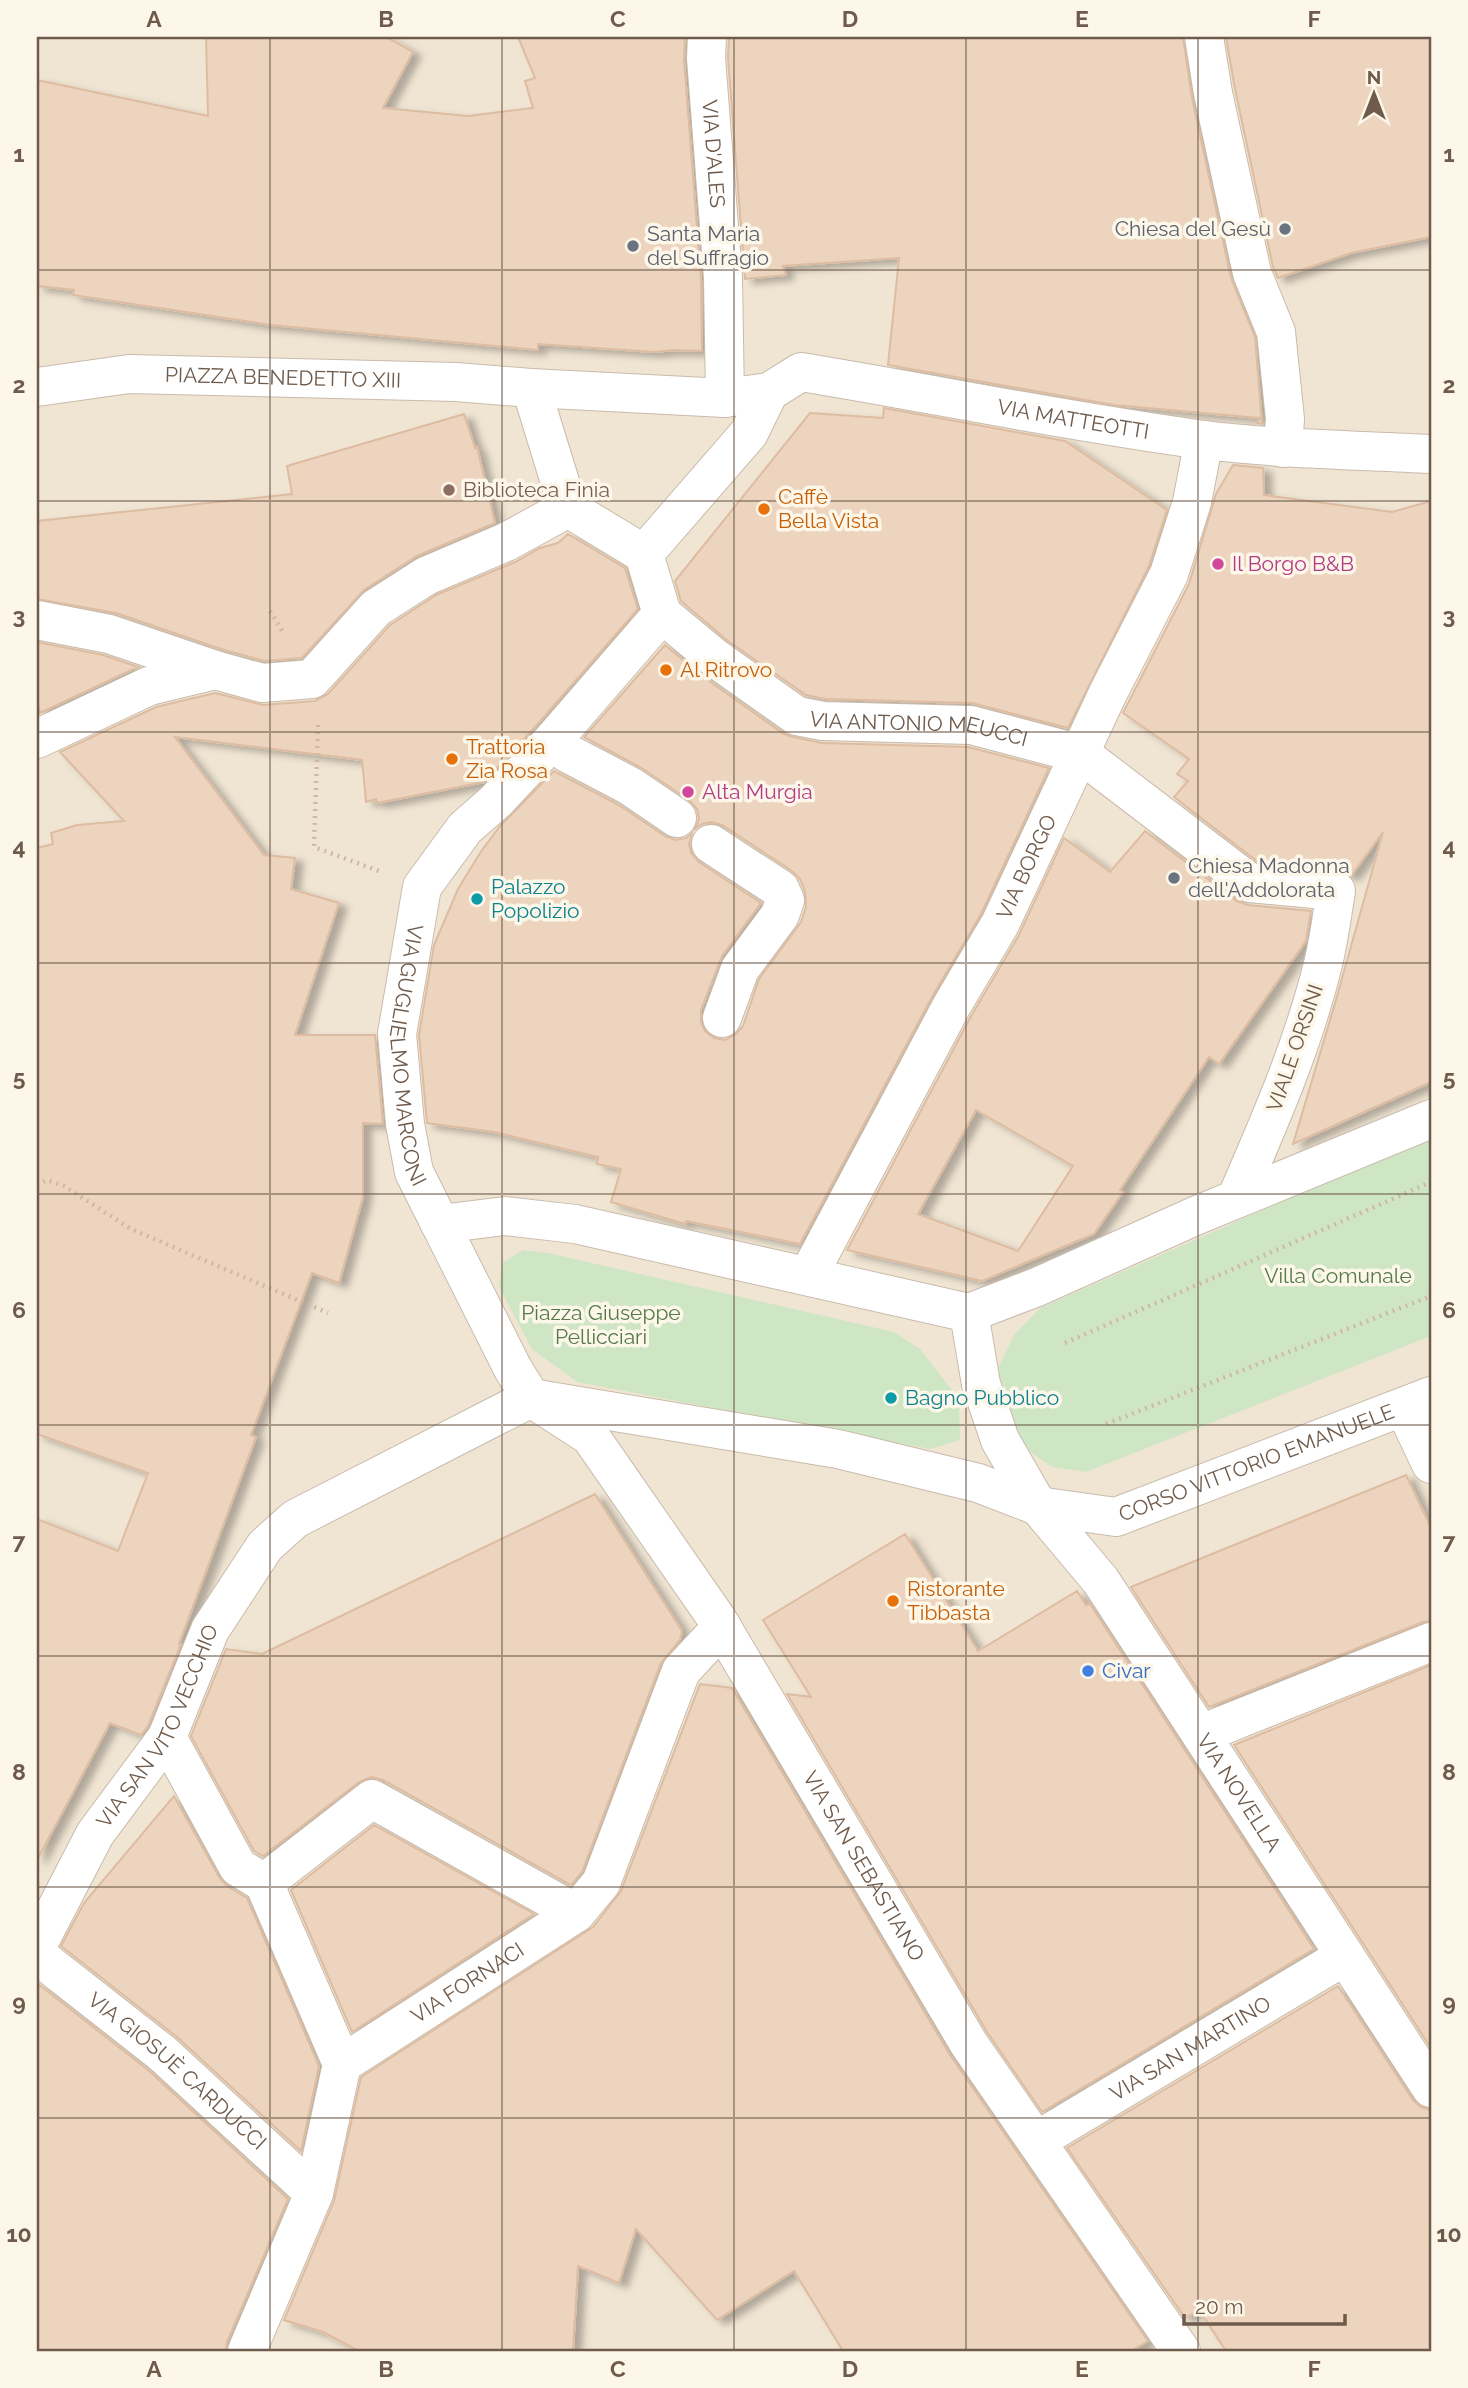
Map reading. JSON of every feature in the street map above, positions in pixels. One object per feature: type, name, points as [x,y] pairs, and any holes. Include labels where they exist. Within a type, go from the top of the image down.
[{"type":"street","name":"VIA D'ALES","points":[[707,37],[706,58],[723,278],[726,398]]},
{"type":"street","points":[[1204,37],[1213,93],[1252,273],[1276,332],[1285,419],[1283,448]]},
{"type":"street","name":"VIA MATTEOTTI","points":[[726,398],[769,392],[801,372],[989,406],[1204,440],[1283,448],[1431,454]]},
{"type":"street","name":"PIAZZA BENEDETTO XIII","points":[[37,387],[129,374],[456,382],[726,398]]},
{"type":"street","points":[[531,388],[568,508],[644,554],[662,614]]},
{"type":"street","points":[[644,554],[749,433],[769,392]]},
{"type":"street","name":"VIA BORGO","points":[[808,1276],[951,1007],[1000,925],[1108,693],[1169,575],[1192,502],[1204,440]]},
{"type":"street","points":[[37,620],[109,634],[215,670],[262,682],[312,679],[376,608],[426,576],[506,542],[568,508]]},
{"type":"street","name":"VIA ANTONIO MEUCCI","points":[[662,614],[715,657],[797,716],[823,721],[971,725],[1081,754]]},
{"type":"street","name":"VIA GUGLIELMO MARCONI","points":[[531,1398],[513,1369],[414,1172],[405,1124],[397,1034],[422,887],[465,828],[496,801],[552,741],[662,614]]},
{"type":"street","points":[[37,739],[149,686],[215,670]]},
{"type":"street","points":[[552,741],[568,753],[630,786],[677,818]]},
{"type":"street","name":"VIALE ORSINI","points":[[1081,754],[1251,883],[1336,891],[1323,964],[1307,1019],[1280,1098],[1236,1199]]},
{"type":"street","points":[[711,844],[780,889],[785,900],[780,915],[740,969],[722,1018]]},
{"type":"street","points":[[440,1224],[505,1216],[575,1224],[969,1313],[1037,1287],[1236,1199],[1431,1119]]},
{"type":"street","name":"VIA NOVELLA","points":[[969,1313],[981,1384],[1000,1440],[1038,1506],[1101,1581],[1431,2088]]},
{"type":"street","points":[[531,1398],[838,1449],[978,1483],[1038,1506]]},
{"type":"street","name":"VIA SAN VITO VECCHIO","points":[[37,1946],[95,1834],[167,1737],[210,1630],[265,1546],[295,1519],[531,1398]]},
{"type":"street","name":"VIA SAN SEBASTIANO","points":[[531,1398],[590,1436],[722,1627],[969,2044],[1179,2351]]},
{"type":"street","points":[[1418,1401],[1431,1464]]},
{"type":"street","name":"CORSO VITTORIO EMANUELE","points":[[1038,1506],[1115,1517],[1418,1401]]},
{"type":"street","name":"VIA FORNACI","points":[[342,2064],[576,1913],[601,1883],[681,1671],[722,1627]]},
{"type":"street","points":[[1201,1734],[1431,1643]]},
{"type":"street","points":[[167,1737],[239,1867],[264,1883],[342,2064],[314,2193],[247,2351]]},
{"type":"street","points":[[264,1883],[372,1799],[576,1913]]},
{"type":"street","name":"VIA GIOSUÈ CARDUCCI","points":[[37,1955],[162,2053],[314,2193]]},
{"type":"street","name":"VIA SAN MARTINO","points":[[1036,2141],[1345,1956]]},
{"type":"path","points":[[270,611],[312,679],[318,698],[314,847],[422,887]]},
{"type":"path","points":[[37,1185],[47,1180],[64,1186],[131,1229],[328,1313]]},
{"type":"path","points":[[1065,1343],[1431,1182]]},
{"type":"path","points":[[1106,1424],[1431,1296]]},
{"type":"shaded area","points":[[37,37],[1431,37],[1431,2351],[37,2351]]},
{"type":"green space","name":"Villa Comunale","points":[[1431,1136],[1431,1336],[1086,1472],[1052,1467],[1017,1443],[1002,1411],[999,1366],[1014,1335],[1040,1308]]},
{"type":"green space","name":"Piazza Giuseppe Pellicciari","points":[[523,1250],[548,1253],[894,1332],[920,1349],[959,1399],[960,1440],[930,1449],[577,1382],[532,1349],[499,1287],[502,1263]]},
{"type":"building","points":[[206,37],[386,37],[413,52],[383,108],[468,116],[533,108],[525,81],[535,78],[518,37],[685,37],[684,60],[701,279],[702,351],[654,352],[538,344],[538,350],[271,325],[73,295],[74,290],[37,286],[37,80],[208,116]]},
{"type":"building","points":[[729,37],[1183,37],[1192,98],[1231,278],[1255,337],[1262,424],[1257,423],[1260,418],[1114,405],[888,365],[899,258],[783,266],[786,275],[745,279],[728,58]]},
{"type":"building","points":[[1226,37],[1431,37],[1431,237],[1351,253],[1278,278],[1273,267]]},
{"type":"building","points":[[884,408],[1065,441],[1167,510],[1149,566],[1068,728],[972,703],[825,699],[806,695],[728,641],[681,601],[675,581],[810,413],[883,418]]},
{"type":"building","points":[[464,414],[475,448],[477,447],[495,523],[417,556],[364,590],[302,658],[264,661],[116,613],[37,599],[37,521],[292,494],[287,466]]},
{"type":"building","points":[[1233,465],[1263,468],[1264,495],[1392,512],[1431,501],[1431,1082],[1293,1144],[1383,832],[1351,876],[1338,869],[1258,862],[1174,797],[1188,781],[1177,774],[1189,759],[1123,713],[1189,584],[1216,494]]},
{"type":"building","points":[[568,534],[625,568],[638,609],[484,782],[377,803],[376,799],[366,802],[362,760],[175,737],[264,855],[295,858],[291,889],[339,903],[295,1035],[375,1035],[383,1124],[363,1123],[363,1197],[339,1283],[312,1273],[251,1435],[256,1437],[181,1644],[148,1726],[141,1735],[110,1723],[37,1860],[37,1519],[118,1551],[148,1473],[37,1434],[37,848],[53,844],[51,833],[77,825],[124,821],[60,752],[156,707],[215,693],[263,705],[315,701],[328,694],[390,625],[436,595],[515,562],[540,548],[558,543]]},
{"type":"building","points":[[37,642],[103,655],[138,667],[40,713],[37,700]]},
{"type":"building","points":[[665,645],[702,676],[784,734],[793,737],[822,743],[968,747],[1049,768],[981,914],[932,997],[800,1244],[686,1221],[685,1224],[611,1202],[621,1169],[597,1164],[598,1157],[494,1132],[427,1123],[419,1035],[434,945],[458,889],[480,853],[500,826],[554,771],[619,805],[665,836],[676,840],[686,838],[692,833],[689,844],[691,853],[699,862],[761,903],[722,956],[701,1010],[701,1022],[705,1031],[714,1038],[725,1040],[743,1026],[759,979],[801,922],[806,907],[805,892],[800,879],[792,871],[722,825],[711,822],[695,829],[699,819],[697,809],[689,800],[640,767],[584,737]]},
{"type":"building","points":[[1145,831],[1237,901],[1248,905],[1311,911],[1306,941],[1219,1064],[1209,1057],[1120,1190],[1123,1192],[1094,1234],[982,1281],[847,1250],[970,1018],[1019,935],[1064,838],[1110,872]],"holes":[[[976,1110],[1073,1166],[1018,1251],[918,1214]]]},
{"type":"building","points":[[1406,1475],[1431,1528],[1431,1621],[1209,1707],[1131,1587]]},
{"type":"building","points":[[595,1494],[682,1631],[680,1640],[661,1663],[582,1872],[571,1885],[383,1780],[371,1777],[359,1782],[263,1856],[254,1851],[191,1736],[226,1649],[262,1654]]},
{"type":"building","points":[[905,1534],[978,1651],[1077,1591],[1086,1605],[1090,1604],[1314,1949],[1042,2112],[987,2032],[787,1694],[811,1697],[763,1620]]},
{"type":"building","points":[[1431,1665],[1431,2048],[1234,1745]]},
{"type":"building","points":[[700,1684],[732,1688],[950,2055],[1148,2341],[1131,2351],[843,2351],[794,2271],[717,2320],[636,2229],[619,2283],[578,2266],[573,2351],[359,2351],[323,2332],[284,2320],[334,2201],[361,2077],[593,1927],[621,1891]]},
{"type":"building","points":[[174,1796],[219,1877],[227,1886],[247,1898],[319,2066],[301,2151],[177,2037],[61,1946],[84,1903]]},
{"type":"building","points":[[374,1825],[534,1914],[352,2032],[291,1890]]},
{"type":"building","points":[[37,1983],[148,2070],[288,2199],[227,2342],[226,2351],[37,2351]]},
{"type":"building","points":[[1338,1986],[1413,2100],[1421,2107],[1431,2110],[1431,2351],[1226,2351],[1199,2310],[1185,2318],[1067,2148]]},
{"type":"place","name":"Chiesa del Gesù","points":[[1285,229]]},
{"type":"place","name":"Santa Maria del Suffragio","points":[[633,246]]},
{"type":"place","name":"Biblioteca Finia","points":[[449,490]]},
{"type":"place","name":"Caffè Bella Vista","points":[[764,509]]},
{"type":"place","name":"Il Borgo B&B","points":[[1218,564]]},
{"type":"place","name":"Al Ritrovo","points":[[666,670]]},
{"type":"place","name":"Trattoria Zia Rosa","points":[[452,759]]},
{"type":"place","name":"Alta Murgia","points":[[688,792]]},
{"type":"place","name":"Chiesa Madonna dell'Addolorata","points":[[1174,878]]},
{"type":"place","name":"Palazzo Popolizio","points":[[477,899]]},
{"type":"place","name":"Bagno Pubblico","points":[[891,1398]]},
{"type":"place","name":"Ristorante Tibbasta","points":[[893,1601]]},
{"type":"place","name":"Civar","points":[[1088,1671]]}]
